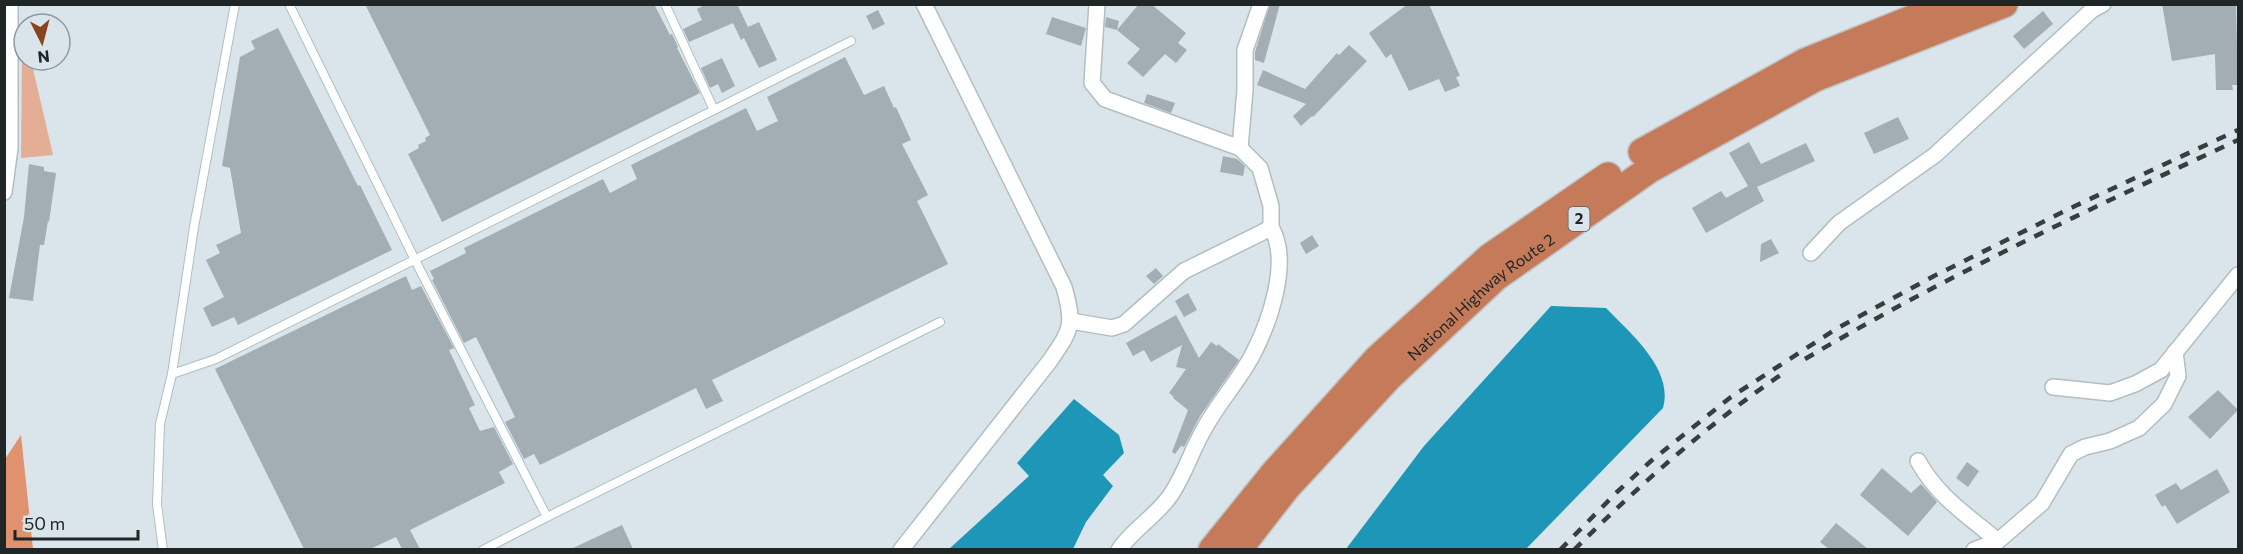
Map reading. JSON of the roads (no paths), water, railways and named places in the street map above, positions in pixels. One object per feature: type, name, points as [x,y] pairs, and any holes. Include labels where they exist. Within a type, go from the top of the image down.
[{"type":"highway","name":"National Highway Route 2","points":[[1212,549],[1275,472],[1377,359],[1490,257],[1645,150],[1804,62],[1949,4]]},
{"type":"highway","name":"National Highway Route 2","points":[[1238,549],[1287,487],[1388,378],[1506,270],[1650,169],[1815,78],[2004,4]]},
{"type":"street","points":[[4,192],[7,165],[10,4]]},
{"type":"street","points":[[901,549],[1049,362],[1068,334],[1071,321],[1064,288],[924,4]]},
{"type":"street","points":[[1097,4],[1092,83],[1105,99],[1240,148],[1260,168],[1271,206],[1270,227],[1278,244],[1279,279],[1263,331],[1252,356],[1203,431],[1170,496],[1151,519],[1119,549]]},
{"type":"street","points":[[1240,148],[1245,90],[1245,50],[1261,4]]},
{"type":"street","points":[[1810,253],[1839,223],[1935,155],[2092,10],[2103,4]]},
{"type":"street","points":[[1071,321],[1112,328],[1124,324],[1185,272],[1270,227]]},
{"type":"street","points":[[2053,387],[2110,393],[2135,384],[2162,369],[2238,275]]},
{"type":"street","points":[[1974,549],[1998,541],[2042,502],[2071,454],[2139,428],[2164,404],[2178,376],[2175,352]]},
{"type":"street","points":[[1918,461],[1940,494],[1998,541]]},
{"type":"lane","points":[[163,549],[157,504],[160,424],[172,374],[194,227],[235,4]]},
{"type":"lane","points":[[289,4],[415,260],[548,517]]},
{"type":"lane","points":[[665,4],[714,110]]},
{"type":"lane","points":[[172,374],[216,359],[851,41]]},
{"type":"lane","points":[[483,549],[940,321]]},
{"type":"water","points":[[1551,306],[1606,308],[1637,340],[1656,366],[1665,394],[1663,408],[1526,549],[1346,549],[1424,446]]},
{"type":"water","points":[[1074,399],[1119,435],[1124,453],[1103,475],[1113,486],[1086,522],[1073,549],[949,549],[1029,476],[1017,463]]},
{"type":"railway","points":[[1560,550],[1651,461],[1731,397],[1836,329],[1934,276],[2075,206],[2238,130]]},
{"type":"railway","points":[[1805,359],[1965,272],[2238,140]]},
{"type":"railway","points":[[1574,550],[1674,457],[1782,374]]}]
